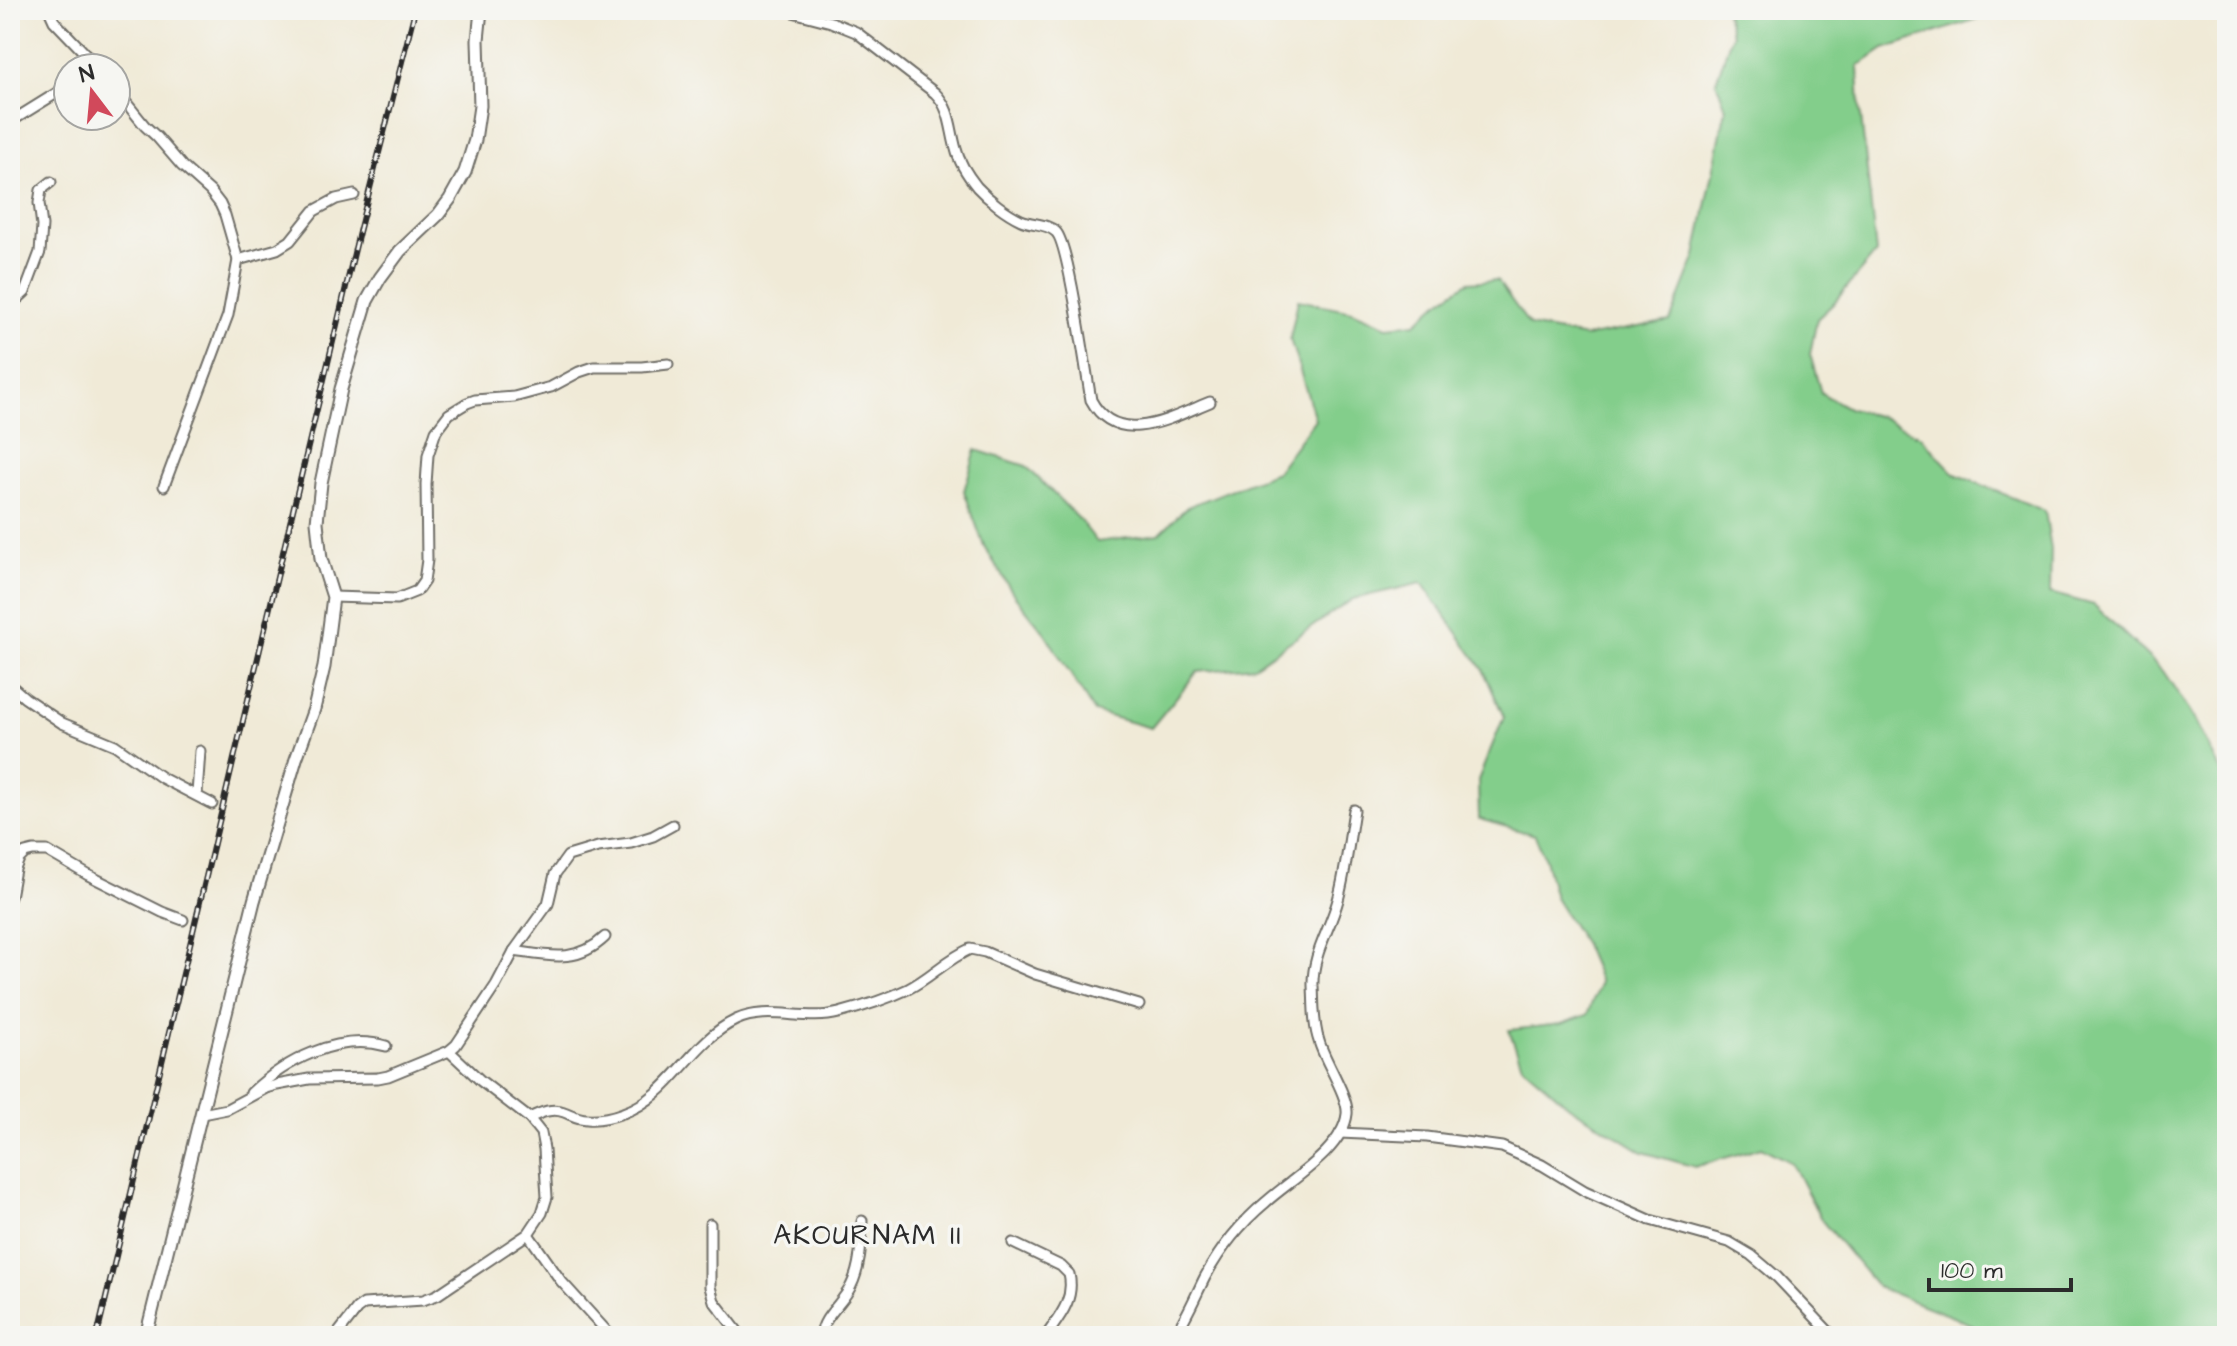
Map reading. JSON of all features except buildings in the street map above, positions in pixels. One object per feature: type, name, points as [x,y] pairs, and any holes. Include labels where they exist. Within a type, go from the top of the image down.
[{"type":"street","points":[[49,10],[54,21],[84,52]]},
{"type":"street","points":[[146,1336],[254,901],[314,709],[324,667],[333,597],[321,559],[317,522],[321,483],[341,389],[367,301],[380,278],[400,251],[438,215],[465,172],[475,140],[480,106],[478,50],[481,10]]},
{"type":"street","points":[[785,10],[856,32],[935,93],[950,116],[956,151],[977,186],[1021,220],[1053,229],[1059,234],[1071,279],[1091,400],[1103,417],[1120,425],[1136,427],[1154,424],[1210,402]]},
{"type":"street","points":[[10,122],[52,96]]},
{"type":"street","points":[[132,110],[220,204],[238,260],[228,315],[164,486]]},
{"type":"street","points":[[2227,175],[2224,195],[2227,210]]},
{"type":"street","points":[[10,306],[25,292],[35,269],[42,226],[41,190],[51,182]]},
{"type":"street","points":[[238,260],[277,249],[290,241],[314,211],[336,199],[354,195]]},
{"type":"street","points":[[333,597],[397,599],[417,591],[424,581],[428,455],[436,431],[449,414],[467,403],[514,397],[551,387],[594,367],[668,364]]},
{"type":"street","points":[[10,685],[62,723],[115,745],[162,778],[212,804]]},
{"type":"street","points":[[197,794],[200,751]]},
{"type":"street","points":[[1174,1336],[1194,1304],[1219,1252],[1253,1214],[1328,1149],[1340,1133],[1347,1114],[1345,1099],[1319,1041],[1313,983],[1314,963],[1332,923],[1339,896],[1354,810]]},
{"type":"street","points":[[202,1114],[227,1109],[266,1088],[309,1079],[388,1076],[449,1051],[456,1045],[496,985],[514,951],[548,904],[555,874],[568,856],[598,847],[631,843],[673,825]]},
{"type":"street","points":[[10,897],[19,859],[25,853],[47,851],[88,875],[183,920]]},
{"type":"street","points":[[514,951],[560,957],[590,950],[605,937]]},
{"type":"street","points":[[529,1118],[543,1111],[559,1110],[576,1118],[589,1119],[623,1113],[642,1104],[714,1033],[736,1020],[755,1014],[837,1014],[910,988],[970,949],[985,952],[1035,974],[1139,1005]]},
{"type":"street","points":[[243,1100],[265,1079],[321,1050],[365,1041],[386,1046]]},
{"type":"street","points":[[336,1336],[364,1304],[423,1300],[437,1295],[528,1234],[542,1213],[548,1184],[543,1141],[537,1126],[449,1051]]},
{"type":"street","points":[[1340,1133],[1427,1137],[1502,1147],[1542,1165],[1585,1191],[1650,1220],[1729,1242],[1751,1255],[1777,1277],[1829,1332]]},
{"type":"street","points":[[821,1336],[825,1322],[847,1295],[853,1282],[860,1252],[862,1221]]},
{"type":"street","points":[[710,1224],[710,1287],[714,1301],[741,1336]]},
{"type":"street","points":[[528,1234],[561,1281],[611,1336]]},
{"type":"street","points":[[1013,1243],[1061,1266],[1069,1274],[1071,1295],[1046,1336]]},
{"type":"green space","points":[[1725,10],[2005,10],[1884,49],[1858,67],[1876,253],[1817,319],[1810,354],[1821,393],[1850,409],[1881,417],[1920,436],[1955,474],[2045,511],[2051,549],[2050,593],[2094,605],[2163,671],[2195,719],[2224,778],[2227,777],[2227,1336],[1978,1336],[1973,1325],[1877,1287],[1822,1221],[1792,1163],[1761,1147],[1695,1167],[1643,1152],[1569,1106],[1522,1065],[1509,1030],[1561,1024],[1587,1015],[1600,982],[1584,944],[1555,898],[1535,835],[1479,819],[1478,780],[1504,717],[1483,669],[1422,583],[1353,599],[1254,666],[1197,672],[1151,728],[1094,712],[1045,633],[1014,595],[984,546],[964,491],[976,450],[1026,466],[1079,519],[1097,542],[1159,534],[1187,507],[1276,472],[1315,419],[1290,339],[1298,300],[1352,311],[1388,326],[1416,323],[1441,300],[1468,282],[1497,280],[1530,326],[1585,337],[1670,321],[1696,256],[1726,108],[1716,81],[1732,34]]},
{"type":"railway","points":[[97,1336],[359,232],[415,10]]},
{"type":"district","name":"AKOURNAM II","points":[[868,1234]]}]
